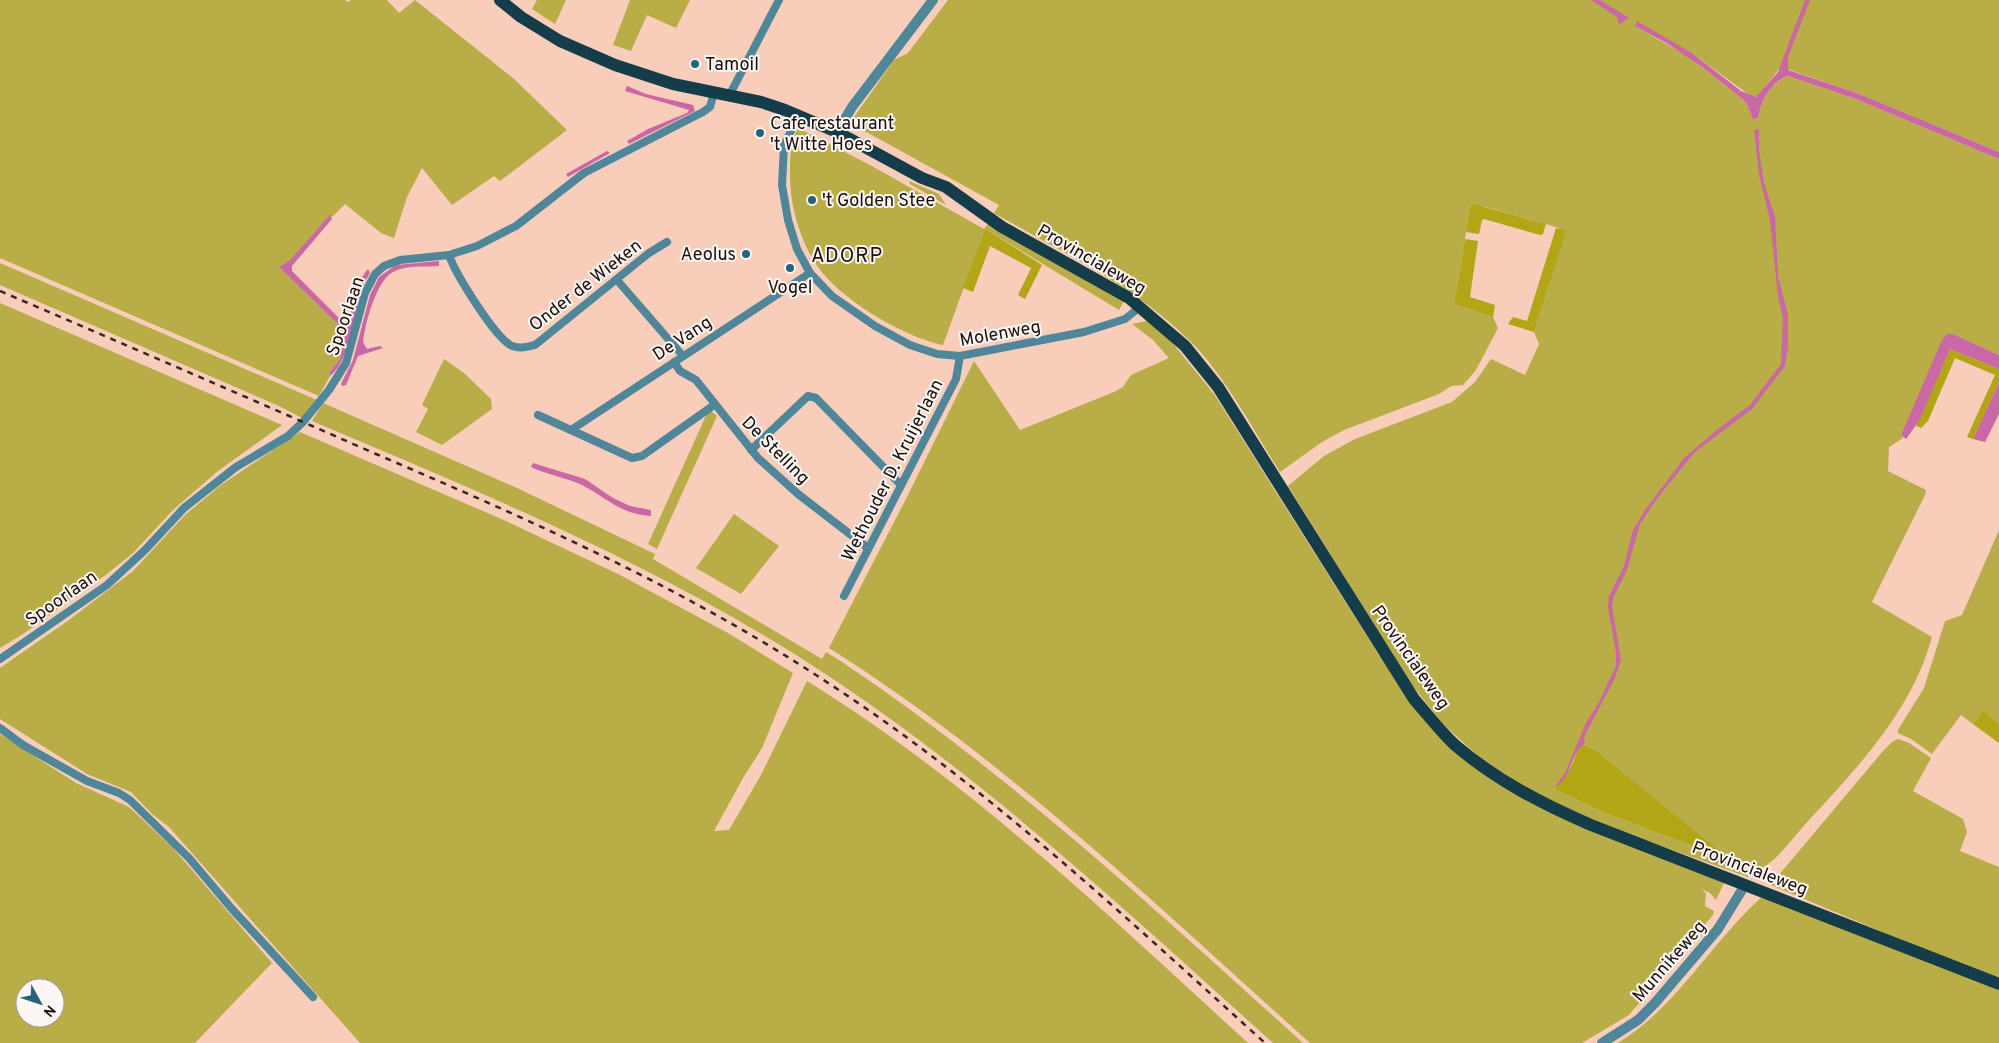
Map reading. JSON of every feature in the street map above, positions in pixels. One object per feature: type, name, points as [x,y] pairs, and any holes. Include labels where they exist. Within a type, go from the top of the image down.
[{"type":"main road","name":"Provincialeweg","points":[[500,0],[521,17],[560,40],[600,58],[655,79],[761,102],[798,114],[838,132],[922,178],[967,210],[1002,227],[1140,306],[1185,346],[1213,380],[1414,699],[1454,744],[1508,783],[1555,809],[1999,984]]},
{"type":"street","points":[[729,96],[779,0]]},
{"type":"street","points":[[838,132],[852,107],[934,0]]},
{"type":"street","name":"Spoorlaan","points":[[0,659],[107,585],[145,550],[184,508],[236,467],[288,436],[299,426],[329,390],[346,363],[365,294],[379,269],[389,263],[400,260],[449,254],[477,246],[516,226],[584,173],[703,112],[710,107],[714,93]]},
{"type":"street","name":"Molenweg","points":[[798,114],[784,145],[782,185],[788,220],[795,242],[810,273],[832,296],[875,326],[910,345],[937,354],[960,356],[1084,332],[1125,319],[1140,306]]},
{"type":"street","name":"Onder de Wieken","points":[[449,254],[454,268],[487,318],[510,345],[522,348],[534,345],[649,253],[667,242]]},
{"type":"street","name":"De Vang","points":[[571,430],[810,273]]},
{"type":"street","points":[[617,280],[683,356]]},
{"type":"street","name":"Wethouder D. Kruijerlaan","points":[[844,596],[956,380],[960,356]]},
{"type":"street","name":"De Stelling","points":[[674,362],[680,371],[696,380],[751,450],[798,494],[868,548]]},
{"type":"street","points":[[751,450],[808,396],[816,398],[901,485]]},
{"type":"street","points":[[538,415],[632,458],[642,456],[714,405]]},
{"type":"street","points":[[0,728],[22,745],[87,781],[119,793],[130,800],[189,858],[232,909],[314,997]]},
{"type":"street","name":"Munnikeweg","points":[[1602,1043],[1638,1020],[1655,1003],[1718,929],[1745,885]]},
{"type":"shaded area","points":[[0,0],[345,0],[348,2],[351,0],[387,0],[399,13],[415,0],[514,79],[567,130],[500,181],[494,176],[452,205],[422,168],[407,197],[394,238],[381,233],[345,204],[332,217],[330,216],[290,260],[279,267],[346,332],[340,359],[329,373],[330,376],[319,396],[0,258]]},
{"type":"shaded area","points":[[537,0],[566,0],[555,24],[532,9]]},
{"type":"shaded area","points":[[630,0],[690,0],[676,28],[647,15],[631,51],[613,45]]},
{"type":"shaded area","points":[[948,0],[1999,0],[1999,152],[1857,93],[1787,69],[1779,69],[1758,96],[1752,97],[1692,53],[1635,26],[1689,57],[1746,102],[1753,120],[1757,119],[1764,100],[1772,88],[1788,76],[1856,99],[1999,159],[1999,355],[1953,334],[1945,336],[1901,435],[1903,438],[1889,447],[1888,471],[1926,490],[1872,602],[1932,637],[1912,689],[1898,712],[1865,757],[1784,849],[1767,865],[1748,877],[1616,830],[1528,790],[1478,756],[1442,723],[1409,681],[1288,486],[1324,456],[1355,439],[1452,402],[1475,382],[1491,359],[1525,375],[1539,344],[1534,332],[1549,284],[1559,228],[1483,206],[1470,208],[1454,304],[1493,317],[1498,328],[1476,370],[1463,385],[1451,386],[1439,394],[1344,430],[1322,442],[1280,472],[1210,363],[1176,328],[1152,308],[1075,258],[994,213],[999,205],[850,123],[894,60],[908,53]],"holes":[[[1581,743],[1597,751],[1728,859],[1603,812],[1554,789],[1564,778]]]},
{"type":"shaded area","points":[[1591,0],[1600,0],[1629,18],[1620,24],[1617,17]]},
{"type":"shaded area","points":[[1805,0],[1810,0],[1788,57],[1788,70],[1857,93],[1999,152],[1999,159],[1856,99],[1788,76],[1782,78],[1772,87],[1764,99],[1758,118],[1753,120],[1746,102],[1702,67],[1668,44],[1635,26],[1637,21],[1692,53],[1741,91],[1756,97],[1778,72]]},
{"type":"shaded area","points":[[627,86],[646,94],[693,105],[695,111],[629,144],[627,141],[648,129],[687,113],[689,110],[625,91]]},
{"type":"shaded area","points":[[798,128],[870,165],[984,229],[988,224],[1124,301],[1119,310],[985,229],[943,345],[927,341],[891,325],[839,290],[816,264],[805,245],[794,213],[790,180],[792,147]]},
{"type":"shaded area","points":[[1759,129],[1759,150],[1764,183],[1775,217],[1778,276],[1788,315],[1788,347],[1785,366],[1752,409],[1695,452],[1659,496],[1640,524],[1627,570],[1613,598],[1612,607],[1621,660],[1615,678],[1584,737],[1585,743],[1576,753],[1565,778],[1555,787],[1565,773],[1586,723],[1599,702],[1616,666],[1616,653],[1608,607],[1609,596],[1624,566],[1633,530],[1645,510],[1685,457],[1750,405],[1781,364],[1783,318],[1778,296],[1770,220],[1759,175],[1754,130]]},
{"type":"shaded area","points":[[607,151],[610,153],[568,177],[566,174]]},
{"type":"shaded area","points":[[909,181],[939,194],[946,205],[910,184]]},
{"type":"shaded area","points":[[1474,204],[1546,224],[1543,234],[1540,235],[1484,219],[1482,220],[1479,234],[1466,232],[1470,208]]},
{"type":"shaded area","points":[[330,215],[332,219],[292,266],[292,271],[344,323],[348,318],[363,275],[368,269],[370,273],[359,298],[343,357],[338,368],[330,376],[329,373],[340,359],[346,332],[279,267],[290,260]]},
{"type":"shaded area","points":[[1556,228],[1566,231],[1534,332],[1508,324],[1513,317],[1527,321]]},
{"type":"shaded area","points":[[985,229],[1042,265],[1025,299],[1018,295],[1031,268],[990,246],[973,292],[963,288]]},
{"type":"shaded area","points":[[1465,239],[1478,241],[1470,297],[1495,305],[1493,317],[1454,304]]},
{"type":"shaded area","points":[[439,261],[439,266],[403,268],[393,272],[381,284],[372,304],[363,342],[367,349],[380,346],[383,348],[358,356],[346,385],[342,386],[341,384],[353,360],[370,295],[379,277],[396,265]]},
{"type":"shaded area","points":[[0,263],[317,400],[302,418],[279,406],[0,285]]},
{"type":"shaded area","points":[[0,303],[282,425],[218,471],[174,509],[133,553],[107,574],[23,634],[0,648]]},
{"type":"shaded area","points":[[1147,321],[1170,340],[1214,394],[1377,652],[1409,699],[1446,744],[1620,842],[1724,883],[1716,900],[1710,893],[1702,889],[1706,894],[1705,906],[1714,911],[1713,915],[1629,1015],[1582,1043],[1310,1043],[1137,887],[1018,785],[894,691],[829,648],[908,495],[974,361],[1020,430],[1114,392],[1123,387],[1131,375],[1169,358],[1153,340],[1132,324]]},
{"type":"shaded area","points":[[1947,334],[1953,334],[1999,355],[1999,369],[1950,349],[1919,421],[1906,439],[1901,435],[1942,340]]},
{"type":"shaded area","points":[[1950,349],[1999,369],[1999,382],[1973,439],[1967,437],[1995,375],[1955,358],[1928,421],[1921,428],[1916,426]]},
{"type":"shaded area","points":[[444,359],[464,373],[491,399],[492,409],[442,445],[416,432],[428,409],[422,405]]},
{"type":"shaded area","points":[[1999,382],[1999,414],[1985,442],[1973,439]]},
{"type":"shaded area","points":[[323,403],[517,488],[655,554],[653,559],[822,659],[826,652],[842,662],[904,705],[1022,796],[1136,893],[1303,1043],[1273,1043],[1061,854],[1007,809],[951,764],[836,681],[711,605],[646,571],[514,508],[312,421]]},
{"type":"shaded area","points":[[709,409],[717,416],[657,549],[648,544]]},
{"type":"shaded area","points":[[300,432],[506,521],[620,575],[728,633],[793,673],[762,748],[714,831],[729,830],[761,775],[807,681],[867,720],[925,762],[1036,851],[1248,1043],[360,1043],[169,827],[152,814],[131,792],[87,774],[0,719],[0,668],[69,620],[133,571],[185,515],[221,485]]},
{"type":"shaded area","points":[[533,463],[585,479],[613,498],[630,506],[651,510],[651,516],[640,515],[622,509],[582,485],[531,467]]},
{"type":"shaded area","points":[[734,514],[779,546],[741,594],[696,568]]},
{"type":"shaded area","points":[[1999,530],[1999,724],[1983,710],[1973,724],[1961,715],[1932,754],[1911,739],[1898,733],[1898,730],[1924,688],[1945,621],[1962,615]]},
{"type":"shaded area","points":[[1983,710],[1999,724],[1999,743],[1973,724]]},
{"type":"shaded area","points":[[0,734],[76,783],[129,807],[173,848],[272,963],[195,1043],[0,1043]]},
{"type":"shaded area","points":[[1898,739],[1909,743],[1931,758],[1913,791],[1963,819],[1967,832],[1960,851],[1999,867],[1999,981],[1771,885],[1772,874],[1778,876],[1883,751]]},
{"type":"shaded area","points":[[1581,743],[1597,751],[1730,860],[1603,812],[1554,789],[1570,769]]},
{"type":"shaded area","points":[[1763,896],[1999,990],[1999,1043],[1618,1043],[1659,1011],[1744,914]]},
{"type":"railway","points":[[0,291],[548,530],[660,585],[715,614],[769,646],[881,719],[995,806],[1105,899],[1265,1043]]},
{"type":"place","name":"Tamoil","points":[[695,64]]},
{"type":"place","name":"Cafe restaurant 't Witte Hoes","points":[[760,133]]},
{"type":"place","name":"'t Golden Stee","points":[[812,200]]},
{"type":"place","name":"Aeolus","points":[[746,254]]},
{"type":"place","name":"Vogel","points":[[790,268]]},
{"type":"district","name":"ADORP","points":[[847,255]]}]
